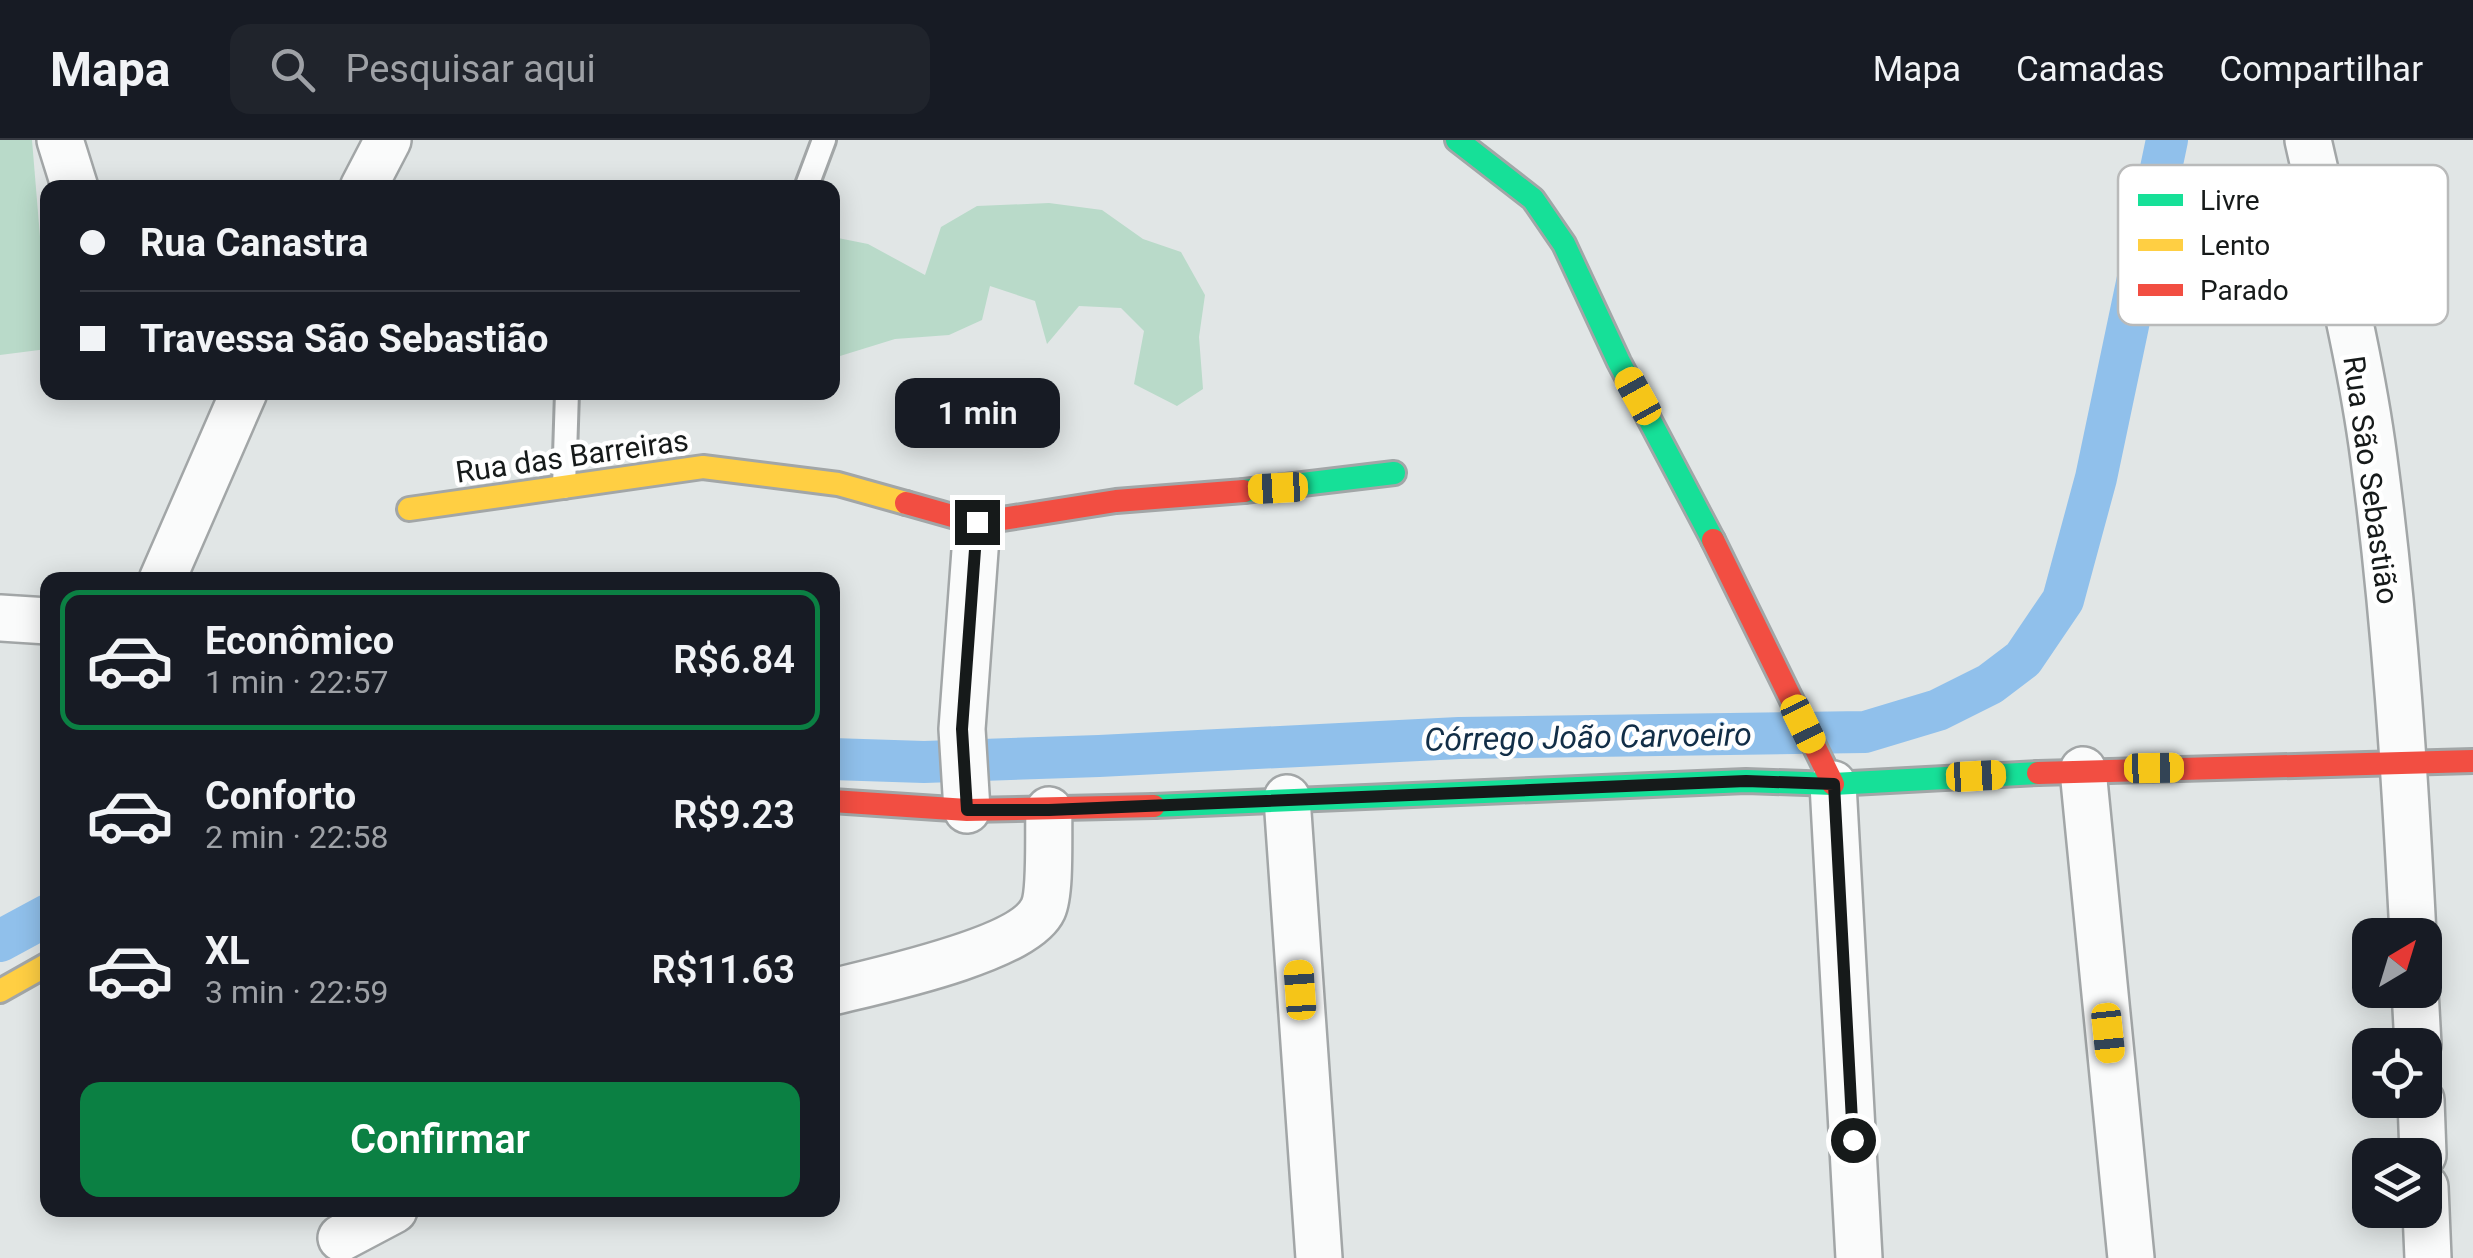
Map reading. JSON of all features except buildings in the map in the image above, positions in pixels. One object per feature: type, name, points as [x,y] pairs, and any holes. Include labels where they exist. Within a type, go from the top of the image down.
[{"type":"street","points":[[60,140],[72,180]]},
{"type":"street","points":[[367,180],[388,140]]},
{"type":"street","points":[[1457,140],[1533,200],[1564,244],[1619,362],[1675,463],[1827,771],[1859,1258]]},
{"type":"street","name":"Rua São Sebastião","points":[[2308,140],[2314,165]]},
{"type":"street","name":"Rua São Sebastião","points":[[2349,325],[2374,458],[2404,764],[2412,918]]},
{"type":"street","points":[[165,572],[241,400]]},
{"type":"street","name":"Rua das Barreiras","points":[[409,508],[703,467],[838,484],[977,522]]},
{"type":"street","points":[[967,798],[962,729],[977,522],[1116,501],[1278,488],[1394,472]]},
{"type":"street","points":[[0,618],[40,621]]},
{"type":"street","points":[[840,801],[967,798],[1049,810],[1746,781],[1827,771],[2473,761]]},
{"type":"street","points":[[2083,770],[2130,1258]]},
{"type":"street","points":[[1287,798],[1319,1258]]},
{"type":"street","points":[[840,990],[964,958],[1032,925],[1046,905],[1049,810]]},
{"type":"street","points":[[0,991],[40,968]]},
{"type":"street","points":[[340,1236],[379,1217]]},
{"type":"street","points":[[2427,1228],[2428,1258]]},
{"type":"lane","points":[[809,180],[824,140]]},
{"type":"lane","points":[[564,487],[567,400]]},
{"type":"green space","points":[[0,140],[32,140],[40,237],[40,350],[0,355]]},
{"type":"green space","points":[[1049,203],[1102,210],[1143,239],[1181,252],[1205,295],[1199,337],[1203,389],[1177,406],[1134,384],[1144,331],[1121,308],[1079,306],[1047,344],[1035,301],[990,286],[982,320],[949,335],[895,339],[840,356],[840,238],[868,244],[925,275],[941,227],[977,206]]},
{"type":"waterway","name":"Córrego João Carvoeiro","points":[[2162,165],[2167,140]]},
{"type":"waterway","name":"Córrego João Carvoeiro","points":[[840,759],[924,762],[1459,738],[1865,732],[1938,710],[1990,684],[2023,659],[2063,600],[2096,478],[2128,325]]},
{"type":"waterway","name":"Córrego João Carvoeiro","points":[[0,941],[40,919]]},
{"type":"traffic: fast","points":[[1457,140],[1533,199],[1564,244],[1619,362],[1713,540]]},
{"type":"traffic: fast","points":[[1244,491],[1394,473]]},
{"type":"traffic: fast","points":[[1154,806],[1746,781],[1833,784],[2038,773]]},
{"type":"traffic: slow","points":[[409,509],[703,467],[838,484],[906,503]]},
{"type":"traffic: slow","points":[[0,991],[40,968]]},
{"type":"traffic: jam","points":[[906,503],[977,523],[1116,501],[1244,491]]},
{"type":"traffic: jam","points":[[1713,540],[1833,784]]},
{"type":"traffic: jam","points":[[2038,773],[2473,761]]},
{"type":"traffic: jam","points":[[840,802],[967,810],[1154,806]]},
{"type":"route","points":[[977,522],[962,729],[967,810],[1049,810],[1746,781],[1834,784],[1853,1140]]}]
